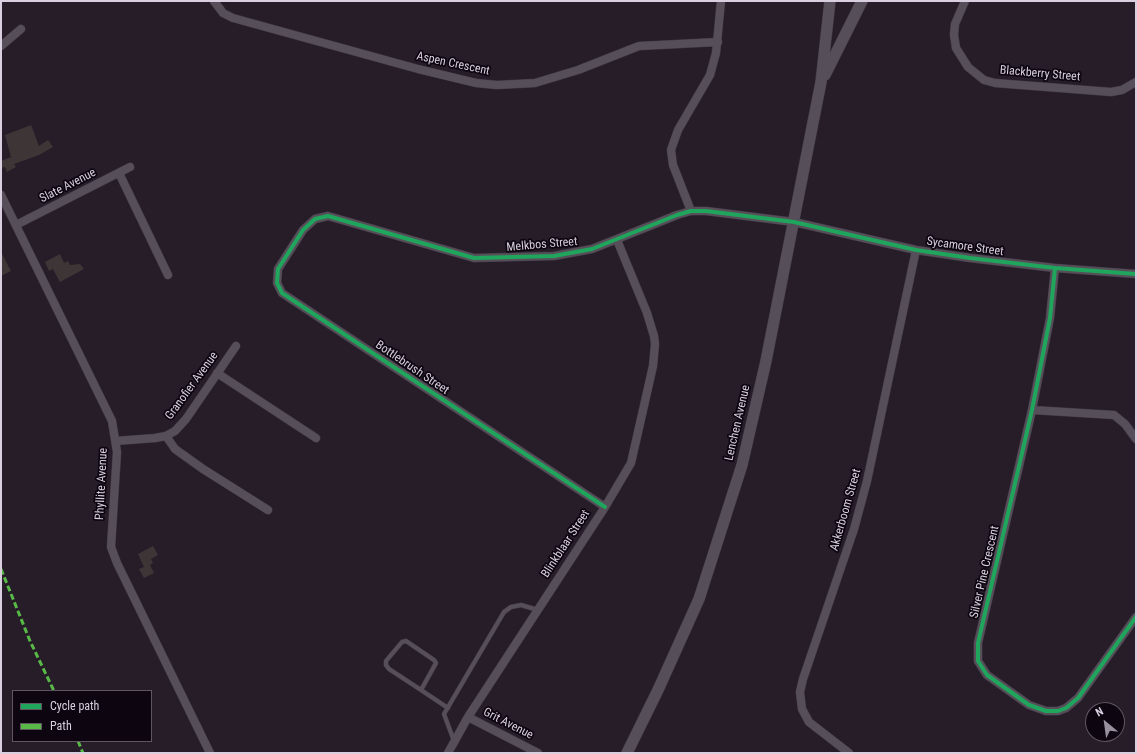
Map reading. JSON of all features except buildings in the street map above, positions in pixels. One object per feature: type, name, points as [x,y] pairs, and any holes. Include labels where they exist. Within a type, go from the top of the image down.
[{"type":"main road","points":[[821,82],[830,1]]},
{"type":"main road","points":[[821,82],[862,1]]},
{"type":"main road","name":"Lenchen Avenue","points":[[627,753],[658,690],[699,599],[737,480],[766,361],[821,82]]},
{"type":"street","name":"Aspen Crescent","points":[[214,1],[223,13],[233,18],[418,69],[476,83],[497,85],[535,83],[578,70],[639,46],[718,42]]},
{"type":"street","points":[[691,211],[673,165],[671,150],[678,130],[710,75],[718,42],[721,1]]},
{"type":"street","name":"Blackberry Street","points":[[965,1],[955,24],[954,35],[956,48],[968,68],[984,80],[995,83],[1111,92],[1122,90],[1136,82]]},
{"type":"street","points":[[1,46],[21,29]]},
{"type":"street","name":"Slate Avenue","points":[[16,225],[130,167]]},
{"type":"street","points":[[119,173],[168,275]]},
{"type":"street","name":"Phyllite Avenue","points":[[1,195],[112,421],[116,441],[111,547],[117,563],[210,753]]},
{"type":"street","name":"Melkbos Street","points":[[315,219],[323,216],[336,217],[462,255],[481,258],[554,256],[592,249],[677,215],[691,211],[706,211],[794,222]]},
{"type":"street","name":"Bottlebrush Street","points":[[315,219],[302,230],[278,269],[277,283],[282,293],[605,507]]},
{"type":"street","name":"Sycamore Street","points":[[794,222],[916,250],[1056,268],[1136,274]]},
{"type":"street","name":"Blinkblaar Street","points":[[448,753],[468,717],[605,507],[631,463],[654,353],[654,336],[617,240]]},
{"type":"street","name":"Akkerboom Street","points":[[849,753],[809,722],[802,709],[800,692],[803,679],[854,529],[867,481],[916,250]]},
{"type":"street","name":"Silver Pine Crescent","points":[[1056,268],[1050,318],[1032,410],[977,649],[978,661],[987,675],[1034,708],[1046,711],[1058,711],[1071,705],[1078,698],[1136,617]]},
{"type":"street","name":"Granofier Avenue","points":[[116,441],[166,436],[175,431],[183,423],[236,346]]},
{"type":"street","points":[[217,374],[316,438]]},
{"type":"street","points":[[1032,410],[1114,415],[1125,424],[1136,439]]},
{"type":"street","points":[[166,436],[174,449],[268,510]]},
{"type":"street","name":"Grit Avenue","points":[[468,717],[538,753]]},
{"type":"lane","points":[[454,742],[444,714],[504,612],[511,607],[521,605],[538,610]]},
{"type":"lane","points":[[421,690],[436,663],[406,641],[402,642],[386,661],[389,669],[448,708]]},
{"type":"marked path","points":[[1,569],[30,641],[54,690]]},
{"type":"marked path","points":[[78,742],[83,753]]},
{"type":"cycle path","points":[[605,507],[282,293],[277,283],[278,269],[303,230],[315,219],[328,216],[474,258],[554,256],[592,249],[677,215],[691,211],[706,211],[794,222],[916,250],[970,258],[1055,268],[1136,274]]},
{"type":"cycle path","points":[[1055,268],[1050,318],[1032,410],[978,643],[978,661],[987,675],[1029,705],[1046,711],[1058,711],[1066,708],[1078,698],[1136,617]]}]
